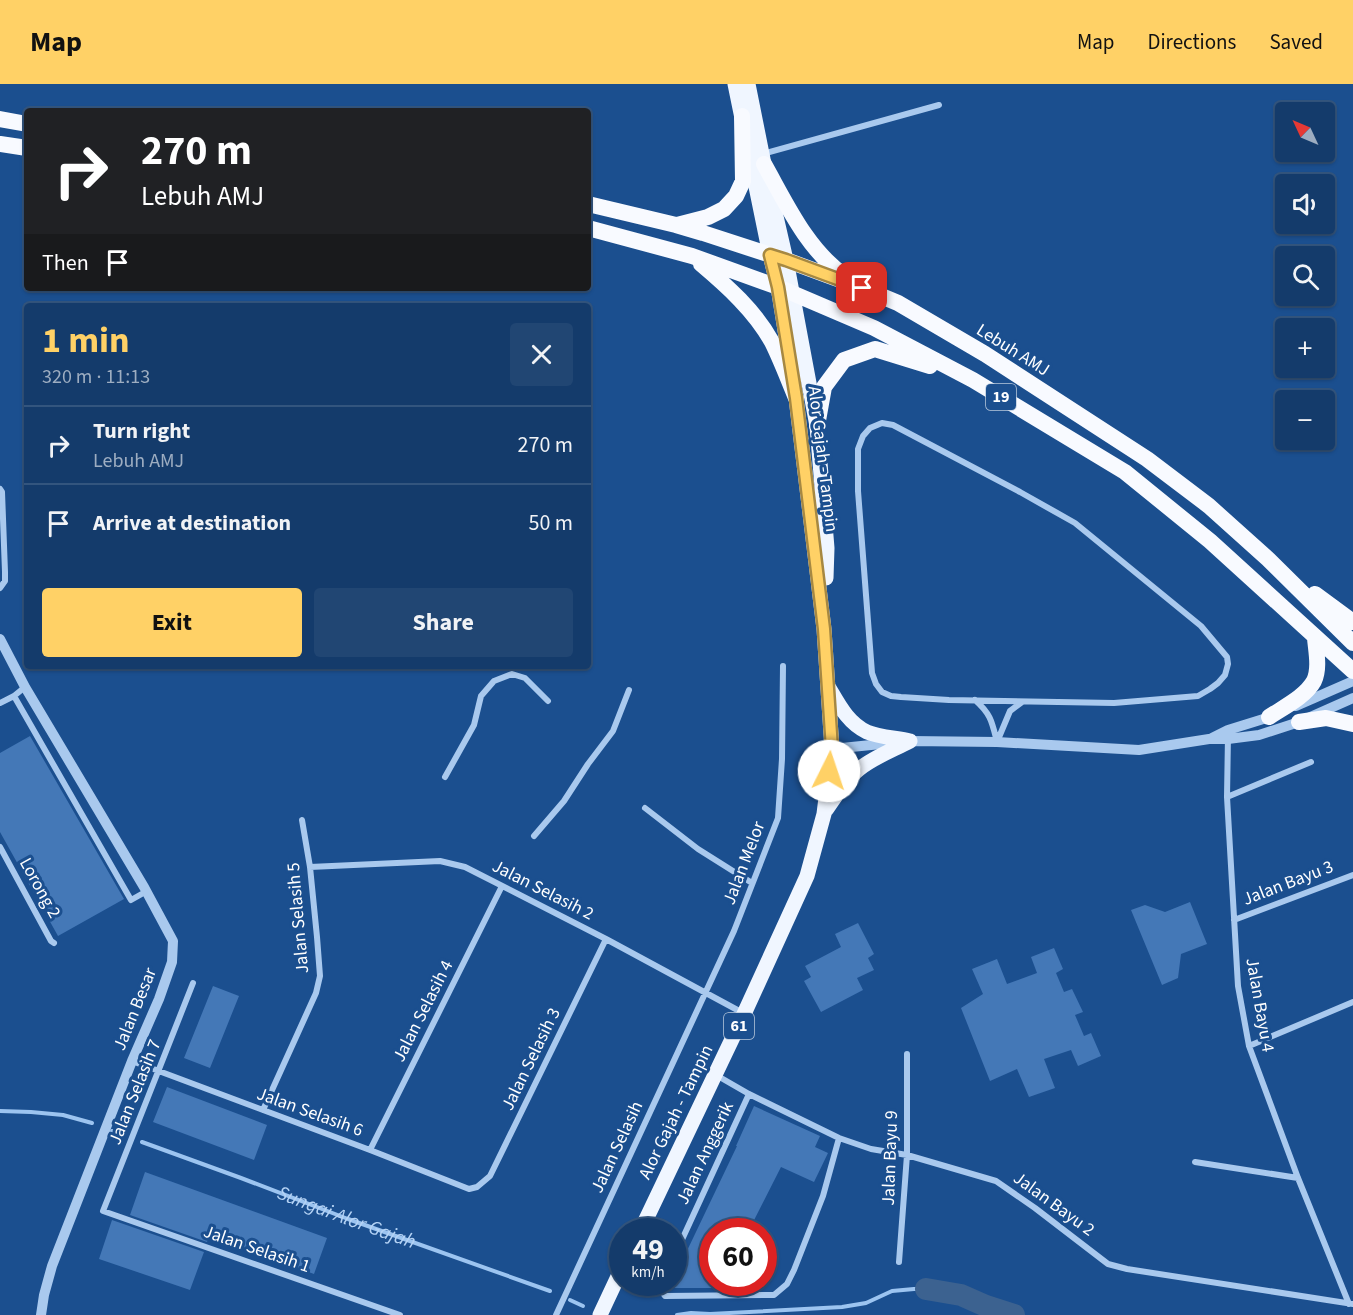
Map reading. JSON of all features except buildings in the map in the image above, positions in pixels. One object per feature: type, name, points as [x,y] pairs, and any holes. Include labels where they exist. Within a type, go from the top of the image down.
[{"type":"highway","points":[[676,225],[700,219],[724,209],[736,196],[743,181],[742,116]]},
{"type":"highway","points":[[0,119],[24,123]]},
{"type":"highway","points":[[0,144],[24,148]]},
{"type":"highway","points":[[763,159],[804,233],[832,267],[862,288]]},
{"type":"highway","name":"Lebuh AMJ","points":[[591,205],[676,225],[778,258],[898,303],[985,354],[1147,459],[1209,506],[1268,559],[1353,643]]},
{"type":"highway","name":"19","points":[[591,229],[692,256],[785,290],[874,328],[973,380],[1125,472],[1210,541],[1353,671]]},
{"type":"highway","points":[[692,256],[723,282],[746,306],[771,341],[796,398]]},
{"type":"highway","points":[[816,426],[824,387],[844,360],[875,349],[973,380]]},
{"type":"highway","points":[[1268,559],[1353,622]]},
{"type":"highway","points":[[1269,717],[1302,695],[1314,680],[1317,667],[1315,638]]},
{"type":"highway","points":[[1299,722],[1326,718],[1353,724]]},
{"type":"main road","name":"Alor Gajah - Tampin","points":[[735,84],[816,426],[827,548],[824,629]]},
{"type":"main road","name":"61","points":[[748,84],[763,159]]},
{"type":"main road","name":"Alor Gajah - Tampin","points":[[763,159],[778,258]]},
{"type":"main road","name":"Alor Gajah - Tampin","points":[[647,1218],[807,876],[824,814],[832,749],[824,629],[785,290]]},
{"type":"main road","points":[[828,685],[844,712],[854,723],[868,732],[910,741]]},
{"type":"main road","points":[[824,814],[844,785],[859,769],[910,741]]},
{"type":"main road","points":[[600,1315],[609,1296]]},
{"type":"street","points":[[763,159],[939,105]]},
{"type":"street","points":[[882,423],[892,425],[1075,523],[1201,626],[1227,657],[1225,675],[1218,683],[1198,696],[1114,703],[975,700],[891,696],[882,692],[872,674],[858,491],[858,450],[863,436],[870,428],[882,423]]},
{"type":"street","points":[[0,489],[2,492],[5,581],[0,588]]},
{"type":"street","name":"Jalan Besar","points":[[0,639],[25,687],[147,891],[173,941],[172,962],[159,999],[132,1061],[52,1266],[41,1315]]},
{"type":"street","name":"Jalan Melor","points":[[705,992],[734,931],[778,818],[782,759],[783,666]]},
{"type":"street","points":[[445,777],[474,725],[481,696],[494,681],[512,674],[525,678],[548,701]]},
{"type":"street","points":[[832,749],[910,741],[997,742],[1139,750],[1209,740],[1228,734],[1353,681]]},
{"type":"street","points":[[0,703],[25,687]]},
{"type":"street","points":[[534,836],[564,801],[613,731],[629,690]]},
{"type":"street","points":[[14,696],[131,900],[147,891]]},
{"type":"street","points":[[1228,734],[1259,735],[1299,722],[1353,698]]},
{"type":"street","points":[[975,700],[986,709],[992,721],[997,742]]},
{"type":"street","points":[[997,742],[1010,711],[1022,701]]},
{"type":"street","name":"Jalan Bayu 4","points":[[1228,734],[1227,797],[1238,986],[1249,1046],[1298,1178],[1351,1304]]},
{"type":"street","points":[[1227,797],[1311,762]]},
{"type":"street","points":[[645,808],[698,849],[752,883]]},
{"type":"street","name":"Jalan Selasih 5","points":[[263,1110],[316,993],[320,976],[310,867],[302,820]]},
{"type":"street","name":"Lorong 2","points":[[0,847],[54,943]]},
{"type":"street","name":"Jalan Selasih 2","points":[[310,867],[440,861],[465,867],[606,939],[744,1014]]},
{"type":"street","name":"Jalan Bayu 3","points":[[1234,920],[1353,875]]},
{"type":"street","name":"Jalan Selasih 4","points":[[370,1150],[502,886]]},
{"type":"street","name":"Jalan Selasih 3","points":[[477,1187],[490,1176],[606,939]]},
{"type":"street","name":"Jalan Selasih 7","points":[[103,1211],[193,983]]},
{"type":"street","name":"Jalan Selasih","points":[[556,1315],[705,992]]},
{"type":"street","points":[[1249,1046],[1353,1002]]},
{"type":"street","name":"Jalan Bayu 9","points":[[899,1262],[907,1155],[907,1054]]},
{"type":"street","name":"Jalan Selasih 6","points":[[132,1061],[469,1189],[477,1187]]},
{"type":"street","name":"Jalan Bayu 2","points":[[715,1075],[839,1138],[871,1149],[907,1155],[996,1181],[1108,1264],[1127,1269],[1351,1304]]},
{"type":"street","name":"Jalan Anggerik","points":[[687,1229],[749,1094]]},
{"type":"street","points":[[687,1296],[774,1295],[787,1284],[823,1196],[839,1138]]},
{"type":"street","points":[[1195,1162],[1298,1178]]},
{"type":"street","name":"Jalan Selasih 1","points":[[103,1211],[400,1315]]},
{"type":"waterway","name":"Sungai Alor Gajah","points":[[0,1111],[63,1115],[92,1123]]},
{"type":"waterway","name":"Sungai Alor Gajah","points":[[112,1131],[123,1135]]},
{"type":"waterway","name":"Sungai Alor Gajah","points":[[142,1142],[550,1291]]},
{"type":"waterway","name":"Sungai Alor Gajah","points":[[677,1315],[842,1307],[866,1303],[892,1291],[926,1289]]},
{"type":"waterway","name":"Sungai Alor Gajah","points":[[926,1289],[961,1295],[1014,1315]]},
{"type":"waterway","name":"Sungai Alor Gajah","points":[[570,1300],[583,1306]]},
{"type":"route","points":[[829,771],[832,749],[824,629],[796,398],[778,287],[770,255],[862,288]]}]
